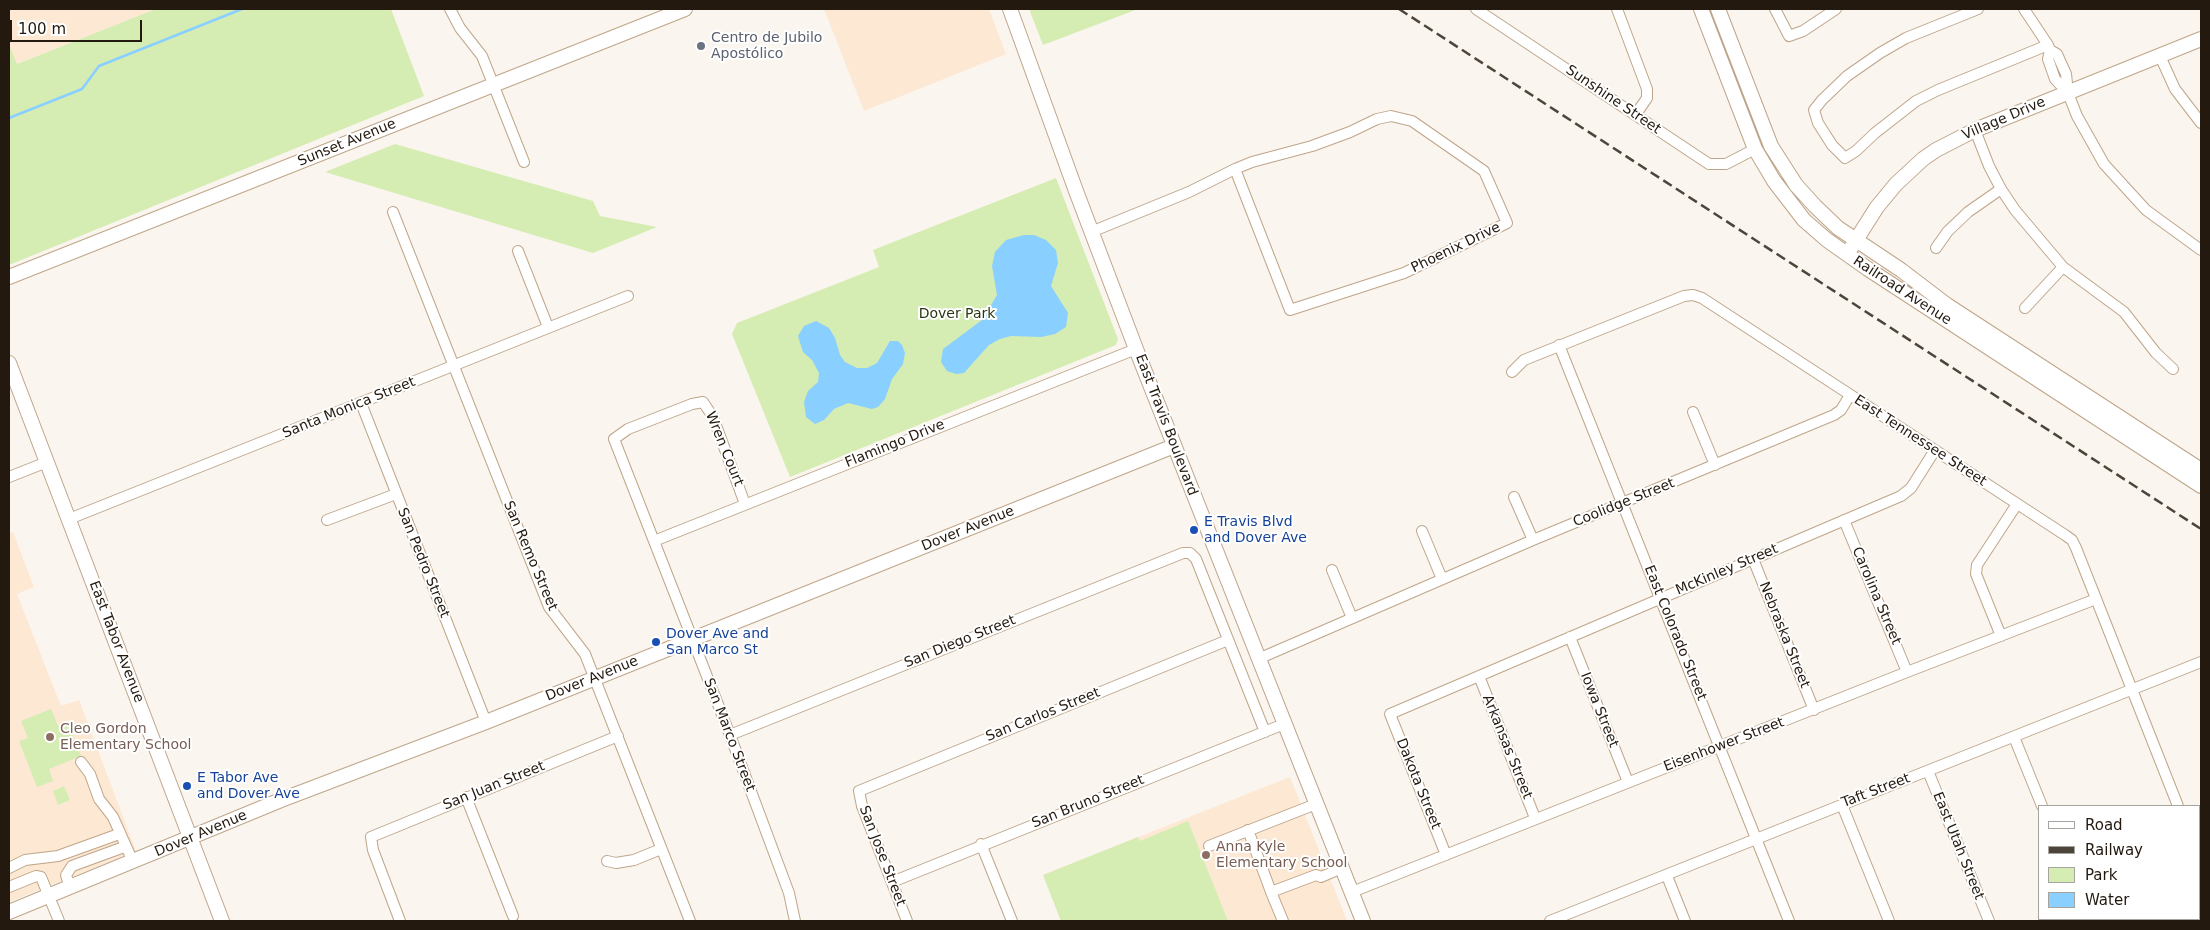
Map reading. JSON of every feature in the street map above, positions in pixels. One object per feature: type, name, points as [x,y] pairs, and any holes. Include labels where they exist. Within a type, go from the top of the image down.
[{"type":"main road","name":"Sunset Avenue","points":[[9,277],[685,9]]},
{"type":"main road","name":"East Travis Boulevard","points":[[1010,9],[1091,232],[1136,349],[1364,921]]},
{"type":"main road","name":"Railroad Avenue","points":[[1701,9],[1755,149],[1774,181],[1804,220],[1847,255],[2201,486]]},
{"type":"main road","name":"Railroad Avenue","points":[[1718,9],[1762,125],[1780,161],[1815,206],[1856,241],[1901,270],[1955,310],[2201,470]]},
{"type":"main road","name":"Village Drive","points":[[1847,255],[1878,207],[1910,170],[1936,150],[1975,130],[2201,39]]},
{"type":"main road","name":"East Tabor Avenue","points":[[9,363],[222,921]]},
{"type":"main road","name":"Dover Avenue","points":[[9,912],[191,839],[281,800],[486,722],[1174,446]]},
{"type":"street","points":[[450,9],[460,28],[482,56],[524,162]]},
{"type":"street","name":"Sunshine Street","points":[[1476,9],[1709,164],[1717,166],[1726,164],[1755,149]]},
{"type":"street","points":[[1617,9],[1648,89],[1647,98],[1636,114]]},
{"type":"street","points":[[1776,9],[1788,36],[1803,31],[1836,9]]},
{"type":"street","points":[[1978,9],[1906,38],[1880,53],[1847,76],[1822,100],[1814,110],[1818,123],[1832,145],[1845,158],[1856,152],[1875,133],[1916,102],[1938,90],[2049,48]]},
{"type":"street","points":[[2024,9],[2049,48],[2048,59],[2055,79],[2068,93],[2089,140],[2125,189],[2146,210],[2201,250]]},
{"type":"street","points":[[2160,56],[2174,89],[2201,123]]},
{"type":"street","name":"Phoenix Drive","points":[[1091,232],[1189,192],[1235,169],[1268,157],[1312,146],[1350,132],[1376,119],[1391,116],[1412,121],[1484,172],[1507,223],[1404,273],[1290,310],[1235,169]]},
{"type":"street","points":[[1975,130],[2001,190],[2064,267],[2124,312],[2156,353],[2174,369]]},
{"type":"street","points":[[1936,248],[1948,231],[1968,212],[2001,190]]},
{"type":"street","name":"San Remo Street","points":[[393,212],[549,607],[579,643],[595,678],[690,921]]},
{"type":"street","points":[[518,251],[548,327]]},
{"type":"street","points":[[2025,308],[2064,267]]},
{"type":"street","name":"East Tennessee Street","points":[[1512,372],[1524,360],[1684,296],[1693,295],[1702,298],[2072,540],[2178,805]]},
{"type":"street","name":"Santa Monica Street","points":[[69,520],[628,296]]},
{"type":"street","name":"East Colorado Street","points":[[1559,345],[1789,921]]},
{"type":"street","name":"Flamingo Drive","points":[[654,541],[1136,349]]},
{"type":"street","name":"Coolidge Street","points":[[1258,659],[1533,540],[1834,415],[1841,410],[1850,395]]},
{"type":"street","name":"Wren Court","points":[[614,439],[628,429],[692,404],[703,402],[713,416],[745,504]]},
{"type":"street","name":"San Pedro Street","points":[[362,403],[486,722]]},
{"type":"street","points":[[1693,412],[1714,465]]},
{"type":"street","name":"San Marco Street","points":[[614,439],[730,735],[789,892],[795,921]]},
{"type":"street","name":"McKinley Street","points":[[1390,714],[1906,493],[1935,450]]},
{"type":"street","points":[[9,477],[47,462]]},
{"type":"street","points":[[326,520],[396,494]]},
{"type":"street","points":[[1514,498],[1533,540]]},
{"type":"street","points":[[2000,636],[1976,574],[1977,566],[2017,504]]},
{"type":"street","name":"Carolina Street","points":[[1844,520],[1907,672]]},
{"type":"street","points":[[1422,532],[1442,579]]},
{"type":"street","name":"San Diego Street","points":[[730,735],[1183,553],[1190,553],[1196,559],[1228,640]]},
{"type":"street","name":"Nebraska Street","points":[[1753,560],[1814,710]]},
{"type":"street","points":[[1332,570],[1352,618]]},
{"type":"street","name":"Eisenhower Street","points":[[1352,892],[1535,818],[2096,599]]},
{"type":"street","name":"Iowa Street","points":[[1570,637],[1628,782]]},
{"type":"street","points":[[1228,640],[1265,732]]},
{"type":"street","name":"San Carlos Street","points":[[859,790],[1228,640]]},
{"type":"street","name":"Taft Street","points":[[1550,921],[1562,919],[1756,838],[2201,662]]},
{"type":"street","name":"Arkansas Street","points":[[1479,676],[1535,818]]},
{"type":"street","name":"Dakota Street","points":[[1390,714],[1446,855]]},
{"type":"street","name":"San Bruno Street","points":[[892,882],[981,844],[1284,724]]},
{"type":"street","name":"San Juan Street","points":[[400,921],[372,850],[372,837],[618,736]]},
{"type":"street","points":[[2014,737],[2042,805]]},
{"type":"street","points":[[82,762],[90,774],[99,799],[113,817],[124,847],[133,862]]},
{"type":"street","name":"East Utah Street","points":[[1928,771],[1989,921]]},
{"type":"street","name":"San Jose Street","points":[[859,790],[862,806],[907,921]]},
{"type":"street","points":[[466,797],[513,916]]},
{"type":"street","points":[[1209,846],[1316,804]]},
{"type":"street","points":[[1842,804],[1888,921]]},
{"type":"street","points":[[1248,830],[1270,892],[1283,921]]},
{"type":"street","points":[[9,868],[25,860],[58,856],[119,834]]},
{"type":"street","points":[[981,844],[1012,921]]},
{"type":"street","points":[[70,888],[66,875],[72,866],[124,847]]},
{"type":"street","points":[[607,861],[616,864],[634,860],[661,849]]},
{"type":"street","points":[[1270,892],[1316,875],[1321,877],[1342,868]]},
{"type":"street","points":[[9,887],[36,876],[42,877],[59,921]]},
{"type":"street","points":[[1667,876],[1685,921]]},
{"type":"shaded area","points":[[9,9],[157,9],[9,67]]},
{"type":"shaded area","points":[[824,9],[989,9],[1006,54],[864,111]]},
{"type":"shaded area","name":"Cleo Gordon Elementary School","points":[[13,532],[34,587],[17,594],[61,706],[79,700],[136,851],[9,902],[9,533]]},
{"type":"shaded area","name":"Anna Kyle Elementary School","points":[[1290,777],[1347,921],[1061,921],[1043,875]]},
{"type":"shaded area","points":[[2172,920],[2172,921],[2037,921]]},
{"type":"green space","points":[[156,9],[391,9],[424,96],[9,265],[9,44],[17,64]]},
{"type":"green space","points":[[1029,9],[1138,9],[1043,45]]},
{"type":"green space","points":[[395,144],[593,201],[600,216],[657,227],[593,253],[325,172]]},
{"type":"green space","name":"Dover Park","points":[[1056,178],[1118,339],[1116,345],[790,477],[732,334],[737,323],[879,267],[873,250]]},
{"type":"green space","points":[[51,709],[58,726],[68,722],[81,756],[49,769],[53,781],[37,787],[19,741],[28,738],[21,721]]},
{"type":"green space","points":[[64,786],[70,800],[58,805],[53,791]]},
{"type":"green space","points":[[1188,821],[1228,921],[1061,921],[1043,875],[1138,837],[1140,841]]},
{"type":"water","points":[[1024,235],[1034,235],[1046,240],[1056,250],[1058,263],[1051,286],[1068,313],[1066,327],[1055,334],[1041,337],[1011,336],[1000,339],[989,345],[964,373],[956,374],[947,371],[941,362],[943,349],[982,320],[997,295],[992,266],[995,252],[1006,240]]},
{"type":"water","points":[[816,321],[829,328],[835,338],[840,355],[845,362],[857,368],[867,368],[877,363],[890,341],[898,341],[902,345],[905,353],[903,364],[892,379],[885,399],[878,407],[872,409],[848,403],[834,409],[824,420],[815,424],[806,417],[804,402],[808,391],[818,382],[819,373],[812,360],[803,352],[798,336],[804,326]]},
{"type":"waterway","points":[[9,118],[82,89],[99,66],[242,9]]},
{"type":"railway","points":[[1399,9],[2201,529]]},
{"type":"place","name":"Centro de Jubilo Apostólico","points":[[701,46]]},
{"type":"place","name":"E Travis Blvd and Dover Ave","points":[[1194,530]]},
{"type":"place","name":"Dover Ave and San Marco St","points":[[656,642]]},
{"type":"place","name":"Cleo Gordon Elementary School","points":[[50,737]]},
{"type":"place","name":"E Tabor Ave and Dover Ave","points":[[187,786]]},
{"type":"place","name":"Anna Kyle Elementary School","points":[[1206,855]]}]
